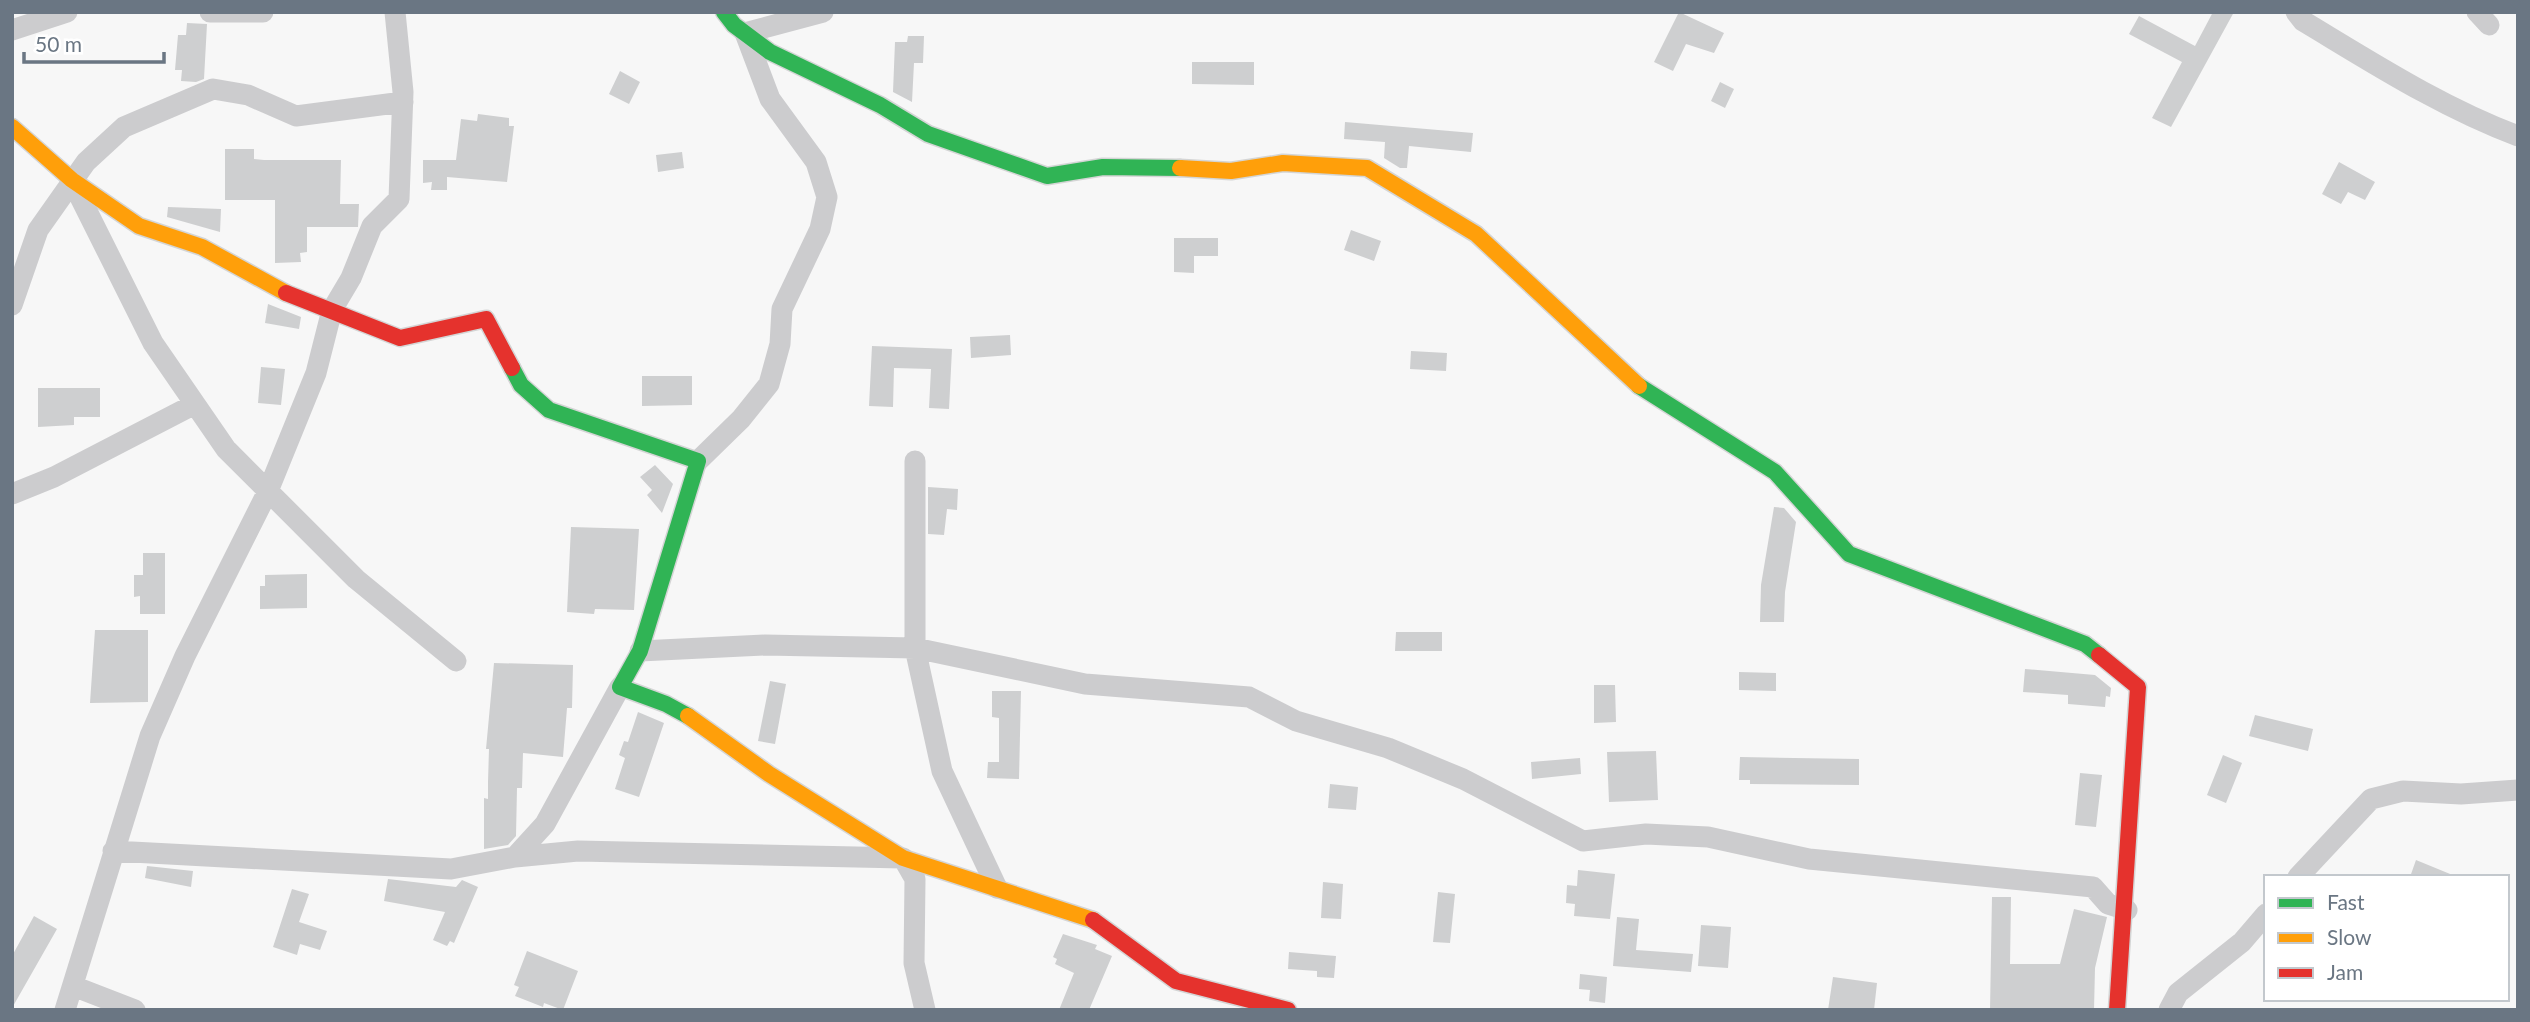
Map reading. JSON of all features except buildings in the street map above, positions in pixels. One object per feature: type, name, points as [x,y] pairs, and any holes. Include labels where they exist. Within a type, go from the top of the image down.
[{"type":"street","points":[[12,30],[67,12]]},
{"type":"street","points":[[210,12],[263,12]]},
{"type":"street","points":[[65,1010],[150,736],[185,656],[268,491],[316,373],[332,310],[351,278],[372,226],[399,199],[403,102],[395,12]]},
{"type":"street","points":[[724,12],[770,52],[868,98],[928,134],[1047,176],[1103,167],[1140,165],[1231,171],[1283,163],[1367,168],[1476,234],[1644,391],[1775,472],[1849,554],[2085,644],[2138,687],[2132,742],[2127,910],[2117,1010]]},
{"type":"street","points":[[745,33],[823,12]]},
{"type":"street","points":[[2296,12],[2303,22],[2372,65],[2473,119],[2518,135]]},
{"type":"street","points":[[515,857],[545,824],[640,650],[698,461],[741,419],[769,384],[780,344],[782,309],[820,229],[827,198],[816,162],[770,99],[745,33]]},
{"type":"street","points":[[12,304],[38,230],[86,162],[124,127],[213,89],[248,95],[296,116],[403,102]]},
{"type":"street","points":[[12,127],[72,180],[139,226],[202,247],[269,285],[400,338],[486,319],[522,385],[549,410],[698,461]]},
{"type":"street","points":[[72,180],[153,342],[226,449],[356,579],[456,661]]},
{"type":"street","points":[[12,494],[54,477],[195,404]]},
{"type":"street","points":[[915,461],[915,648],[942,771],[997,888]]},
{"type":"street","points":[[640,650],[765,645],[915,648],[1085,684],[1249,697],[1296,721],[1388,748],[1463,779],[1583,841],[1646,834],[1708,837],[1809,859],[2093,887],[2108,904],[2127,910]]},
{"type":"street","points":[[620,687],[666,704],[693,719],[769,774],[903,858],[1097,921],[1176,981],[1287,1010]]},
{"type":"street","points":[[2300,875],[2371,799],[2403,791],[2461,794],[2518,790]]},
{"type":"street","points":[[113,851],[451,869],[515,857],[578,851],[903,858]]},
{"type":"street","points":[[903,858],[915,879],[914,963],[925,1010]]},
{"type":"street","points":[[2169,1010],[2178,993],[2242,942],[2264,916]]},
{"type":"street","points":[[73,986],[135,1010]]},
{"type":"traffic: fast","points":[[724,12],[734,25],[770,52],[880,105],[928,134],[1047,176],[1103,167],[1180,168]]},
{"type":"traffic: fast","points":[[512,368],[521,385],[549,410],[698,461],[640,651],[620,687],[666,704],[688,716]]},
{"type":"traffic: fast","points":[[1639,386],[1775,472],[1849,554],[2085,644],[2099,655]]},
{"type":"traffic: slow","points":[[12,127],[72,180],[139,226],[202,247],[286,293]]},
{"type":"traffic: slow","points":[[1180,168],[1231,171],[1283,163],[1367,168],[1476,234],[1639,386]]},
{"type":"traffic: slow","points":[[688,716],[769,774],[903,858],[1093,920]]},
{"type":"traffic: jam","points":[[286,293],[400,338],[486,319],[512,368]]},
{"type":"traffic: jam","points":[[2099,655],[2138,687],[2117,1010]]},
{"type":"traffic: jam","points":[[1093,920],[1176,981],[1288,1010]]}]
